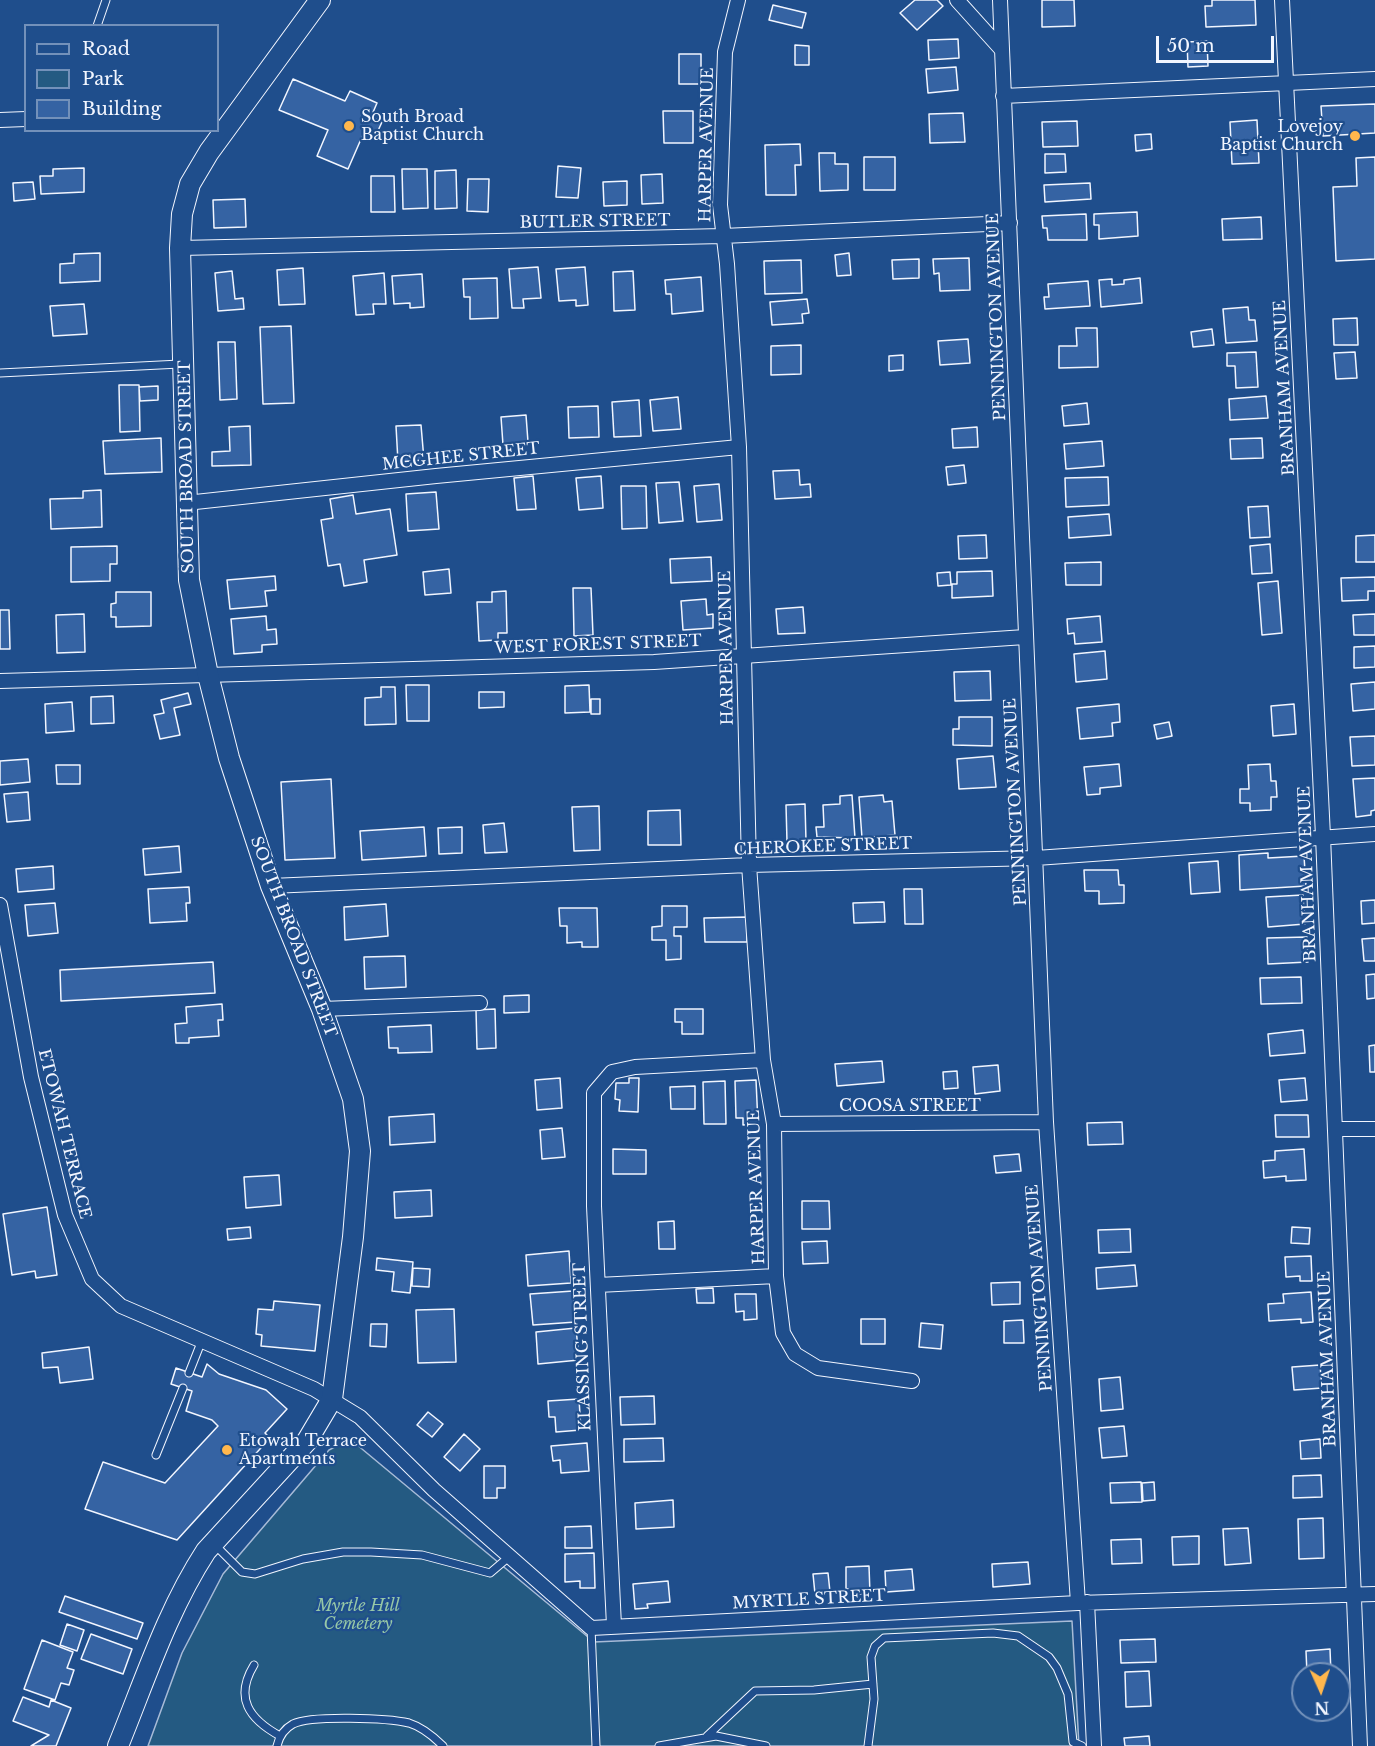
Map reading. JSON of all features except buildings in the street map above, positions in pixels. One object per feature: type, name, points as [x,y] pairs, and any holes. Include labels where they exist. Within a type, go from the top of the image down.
[{"type":"main road","name":"SOUTH BROAD STREET","points":[[118,1746],[174,1607],[193,1570],[214,1543],[307,1441],[332,1399],[353,1237],[360,1151],[353,1099],[322,1009],[271,886],[229,758],[208,675],[189,580],[186,503],[180,248],[182,214],[190,184],[223,125],[320,0]]},
{"type":"street","name":"HARPER AVENUE","points":[[738,0],[725,52],[720,205],[739,447],[749,865],[763,1060],[774,1124],[776,1276],[783,1333],[795,1354],[818,1368],[912,1380]]},
{"type":"street","points":[[957,0],[1002,50]]},
{"type":"street","name":"PENNINGTON AVENUE","points":[[1000,0],[1046,1122],[1094,1746]]},
{"type":"street","name":"BRANHAM AVENUE","points":[[1282,0],[1323,836],[1360,1746]]},
{"type":"street","points":[[1004,96],[1287,85],[1375,79]]},
{"type":"street","points":[[0,120],[24,119]]},
{"type":"street","name":"BUTLER STREET","points":[[180,248],[723,236],[1010,223]]},
{"type":"street","name":"MCGHEE STREET","points":[[186,503],[739,447]]},
{"type":"street","name":"WEST FOREST STREET","points":[[0,681],[654,662],[743,654],[1025,637]]},
{"type":"street","name":"CHEROKEE STREET","points":[[271,886],[749,865],[1036,858],[1375,834]]},
{"type":"street","name":"ETOWAH TERRACE","points":[[0,905],[31,1077],[64,1215],[92,1279],[121,1306],[332,1399]]},
{"type":"street","points":[[322,1009],[480,1003]]},
{"type":"street","name":"KLASSING STREET","points":[[614,1626],[594,1206],[594,1093],[612,1072],[635,1067],[763,1060]]},
{"type":"street","name":"COOSA STREET","points":[[774,1124],[1046,1122]]},
{"type":"street","points":[[1335,1129],[1375,1128]]},
{"type":"street","points":[[598,1285],[776,1276]]},
{"type":"street","points":[[332,1399],[360,1417],[434,1490],[591,1628]]},
{"type":"street","name":"MYRTLE STREET","points":[[591,1628],[1082,1602],[1375,1594]]},
{"type":"lane","points":[[98,24],[106,0]]},
{"type":"lane","points":[[0,373],[184,364]]},
{"type":"lane","points":[[189,1373],[202,1340]]},
{"type":"lane","points":[[156,1455],[183,1388]]},
{"type":"lane","points":[[214,1543],[242,1572],[255,1574],[303,1559],[343,1552],[422,1556],[490,1573],[510,1556]]},
{"type":"lane","points":[[591,1628],[596,1746]]},
{"type":"lane","points":[[868,1746],[874,1699],[871,1657],[875,1646],[884,1638],[993,1633],[1018,1636],[1049,1657],[1057,1668],[1068,1694],[1073,1742],[1082,1746]]},
{"type":"lane","points":[[254,1665],[246,1679],[246,1703],[253,1716],[266,1728],[280,1736]]},
{"type":"lane","points":[[707,1736],[755,1691],[814,1689],[873,1683]]},
{"type":"lane","points":[[277,1746],[280,1736],[291,1725],[300,1722],[387,1720],[418,1727],[443,1746]]},
{"type":"lane","points":[[659,1746],[707,1736],[743,1740],[766,1746]]},
{"type":"green space","name":"Myrtle Hill Cemetery","points":[[350,1439],[594,1642],[1072,1621],[1079,1746],[148,1746],[182,1653],[223,1574],[329,1450]]},
{"type":"place","name":"South Broad Baptist Church","points":[[349,126]]},
{"type":"place","name":"Lovejoy Baptist Church","points":[[1355,136]]},
{"type":"place","name":"Etowah Terrace Apartments","points":[[227,1450]]}]
